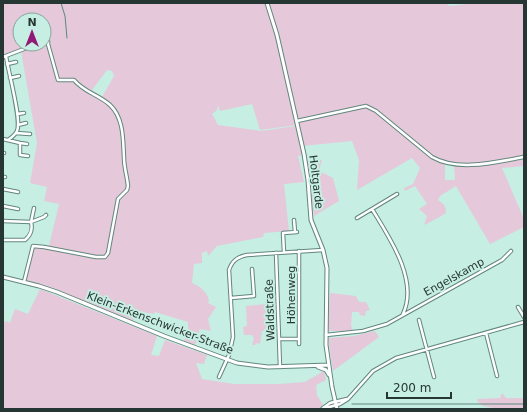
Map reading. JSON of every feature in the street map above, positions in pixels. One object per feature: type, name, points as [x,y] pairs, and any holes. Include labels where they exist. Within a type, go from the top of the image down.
[{"type":"street","name":"Holtgarde","points":[[267,3],[274,21],[297,121],[308,180],[311,220],[323,250],[328,280],[326,335],[329,366],[336,407]]},
{"type":"street","points":[[8,140],[16,133],[18,125],[10,78],[4,56],[15,52]]},
{"type":"street","points":[[24,282],[31,249],[33,246],[96,257],[105,257],[108,253],[118,199],[127,190],[128,186],[124,162],[124,136],[113,108],[100,98],[82,88],[74,80],[58,80],[50,52]]},
{"type":"street","points":[[7,64],[16,62]]},
{"type":"street","points":[[10,78],[19,76]]},
{"type":"street","points":[[297,121],[366,106],[376,111],[432,157],[443,162],[453,165],[474,164],[524,157]]},
{"type":"street","points":[[17,114],[24,113]]},
{"type":"street","points":[[18,125],[26,123]]},
{"type":"street","points":[[16,133],[30,134]]},
{"type":"street","points":[[3,139],[27,144]]},
{"type":"street","points":[[20,143],[20,155],[28,156]]},
{"type":"street","points":[[3,190],[18,192]]},
{"type":"street","points":[[356,218],[397,194]]},
{"type":"street","points":[[3,206],[18,209]]},
{"type":"street","points":[[3,240],[26,240],[31,234],[33,228],[31,222],[34,208]]},
{"type":"street","points":[[372,209],[392,242],[403,265],[407,286],[407,297],[406,307],[402,315]]},
{"type":"street","points":[[3,221],[31,222],[46,215]]},
{"type":"street","points":[[284,252],[283,233],[296,232],[294,220]]},
{"type":"street","points":[[219,377],[227,360],[234,337],[229,270],[234,260],[240,256],[247,255],[323,250]]},
{"type":"street","name":"Höhenweg","points":[[299,251],[300,344]]},
{"type":"street","name":"Engelskamp","points":[[326,335],[352,333],[387,324],[502,260],[511,251]]},
{"type":"street","name":"Waldstraße","points":[[276,253],[280,367]]},
{"type":"street","points":[[231,298],[254,296],[252,269]]},
{"type":"street","name":"Klein-Erkenschwicker-Straße","points":[[3,277],[57,292],[138,326],[227,360],[257,366],[329,366]]},
{"type":"street","points":[[518,308],[524,318]]},
{"type":"street","points":[[419,320],[434,377]]},
{"type":"street","points":[[322,409],[336,407],[348,399],[373,371],[396,358],[524,322]]},
{"type":"street","points":[[486,333],[497,376]]},
{"type":"street","name":"Höhenweg","points":[[280,339],[299,339]]},
{"type":"street","name":"Klein-Erkenschwicker-Straße","points":[[315,366],[329,366]]},
{"type":"street","points":[[321,367],[326,370],[331,380]]},
{"type":"street","points":[[322,409],[326,405],[335,401],[348,399]]},
{"type":"shaded area","points":[[3,3],[447,3],[449,6],[475,3],[524,3],[524,157],[498,163],[524,158],[524,166],[502,168],[524,219],[524,227],[490,244],[456,186],[440,196],[438,200],[444,205],[446,213],[424,225],[427,216],[419,209],[427,204],[415,186],[405,191],[404,188],[413,184],[420,168],[412,158],[357,190],[359,160],[352,141],[302,146],[297,125],[260,130],[252,104],[220,111],[218,105],[217,110],[212,114],[218,125],[261,131],[296,126],[302,155],[298,156],[304,182],[284,184],[289,231],[264,233],[263,237],[217,246],[208,256],[207,251],[202,253],[202,263],[194,264],[192,283],[203,290],[208,297],[208,303],[216,307],[208,319],[211,331],[200,329],[195,345],[184,341],[188,330],[188,322],[155,312],[154,314],[137,311],[133,321],[52,288],[26,281],[33,248],[49,246],[59,204],[44,201],[47,187],[30,183],[37,143],[21,52],[49,52],[58,81],[51,52],[52,12],[12,12],[12,52],[3,55]],"holes":[[[107,70],[112,71],[114,76],[102,97],[92,90]],[[390,121],[439,161],[422,151]],[[439,161],[454,165],[455,180],[445,180],[445,164]]]},
{"type":"shaded area","points":[[317,159],[322,160],[319,171],[333,178],[339,201],[314,216],[307,161]]},
{"type":"shaded area","points":[[40,289],[157,336],[151,355],[159,356],[165,340],[207,355],[204,364],[196,363],[202,379],[234,384],[279,384],[305,382],[324,371],[326,380],[316,385],[317,395],[323,405],[319,409],[3,409],[3,323],[6,321],[10,323],[15,309],[28,314]]},
{"type":"shaded area","points":[[330,293],[356,296],[359,302],[366,302],[370,310],[366,311],[365,316],[360,315],[359,312],[352,312],[351,325],[353,331],[330,331],[328,328]]},
{"type":"shaded area","points":[[267,304],[268,330],[262,331],[260,344],[256,343],[255,345],[252,345],[254,338],[252,335],[244,335],[243,327],[247,326],[246,306]]},
{"type":"shaded area","points":[[375,331],[379,337],[333,371],[329,338],[354,336]]},
{"type":"shaded area","points":[[502,393],[506,398],[524,398],[524,409],[490,409],[493,408],[483,406],[477,401],[477,399],[500,398]]},
{"type":"waterway","points":[[61,3],[65,16],[67,38]]},
{"type":"waterway","points":[[352,404],[524,404]]}]
